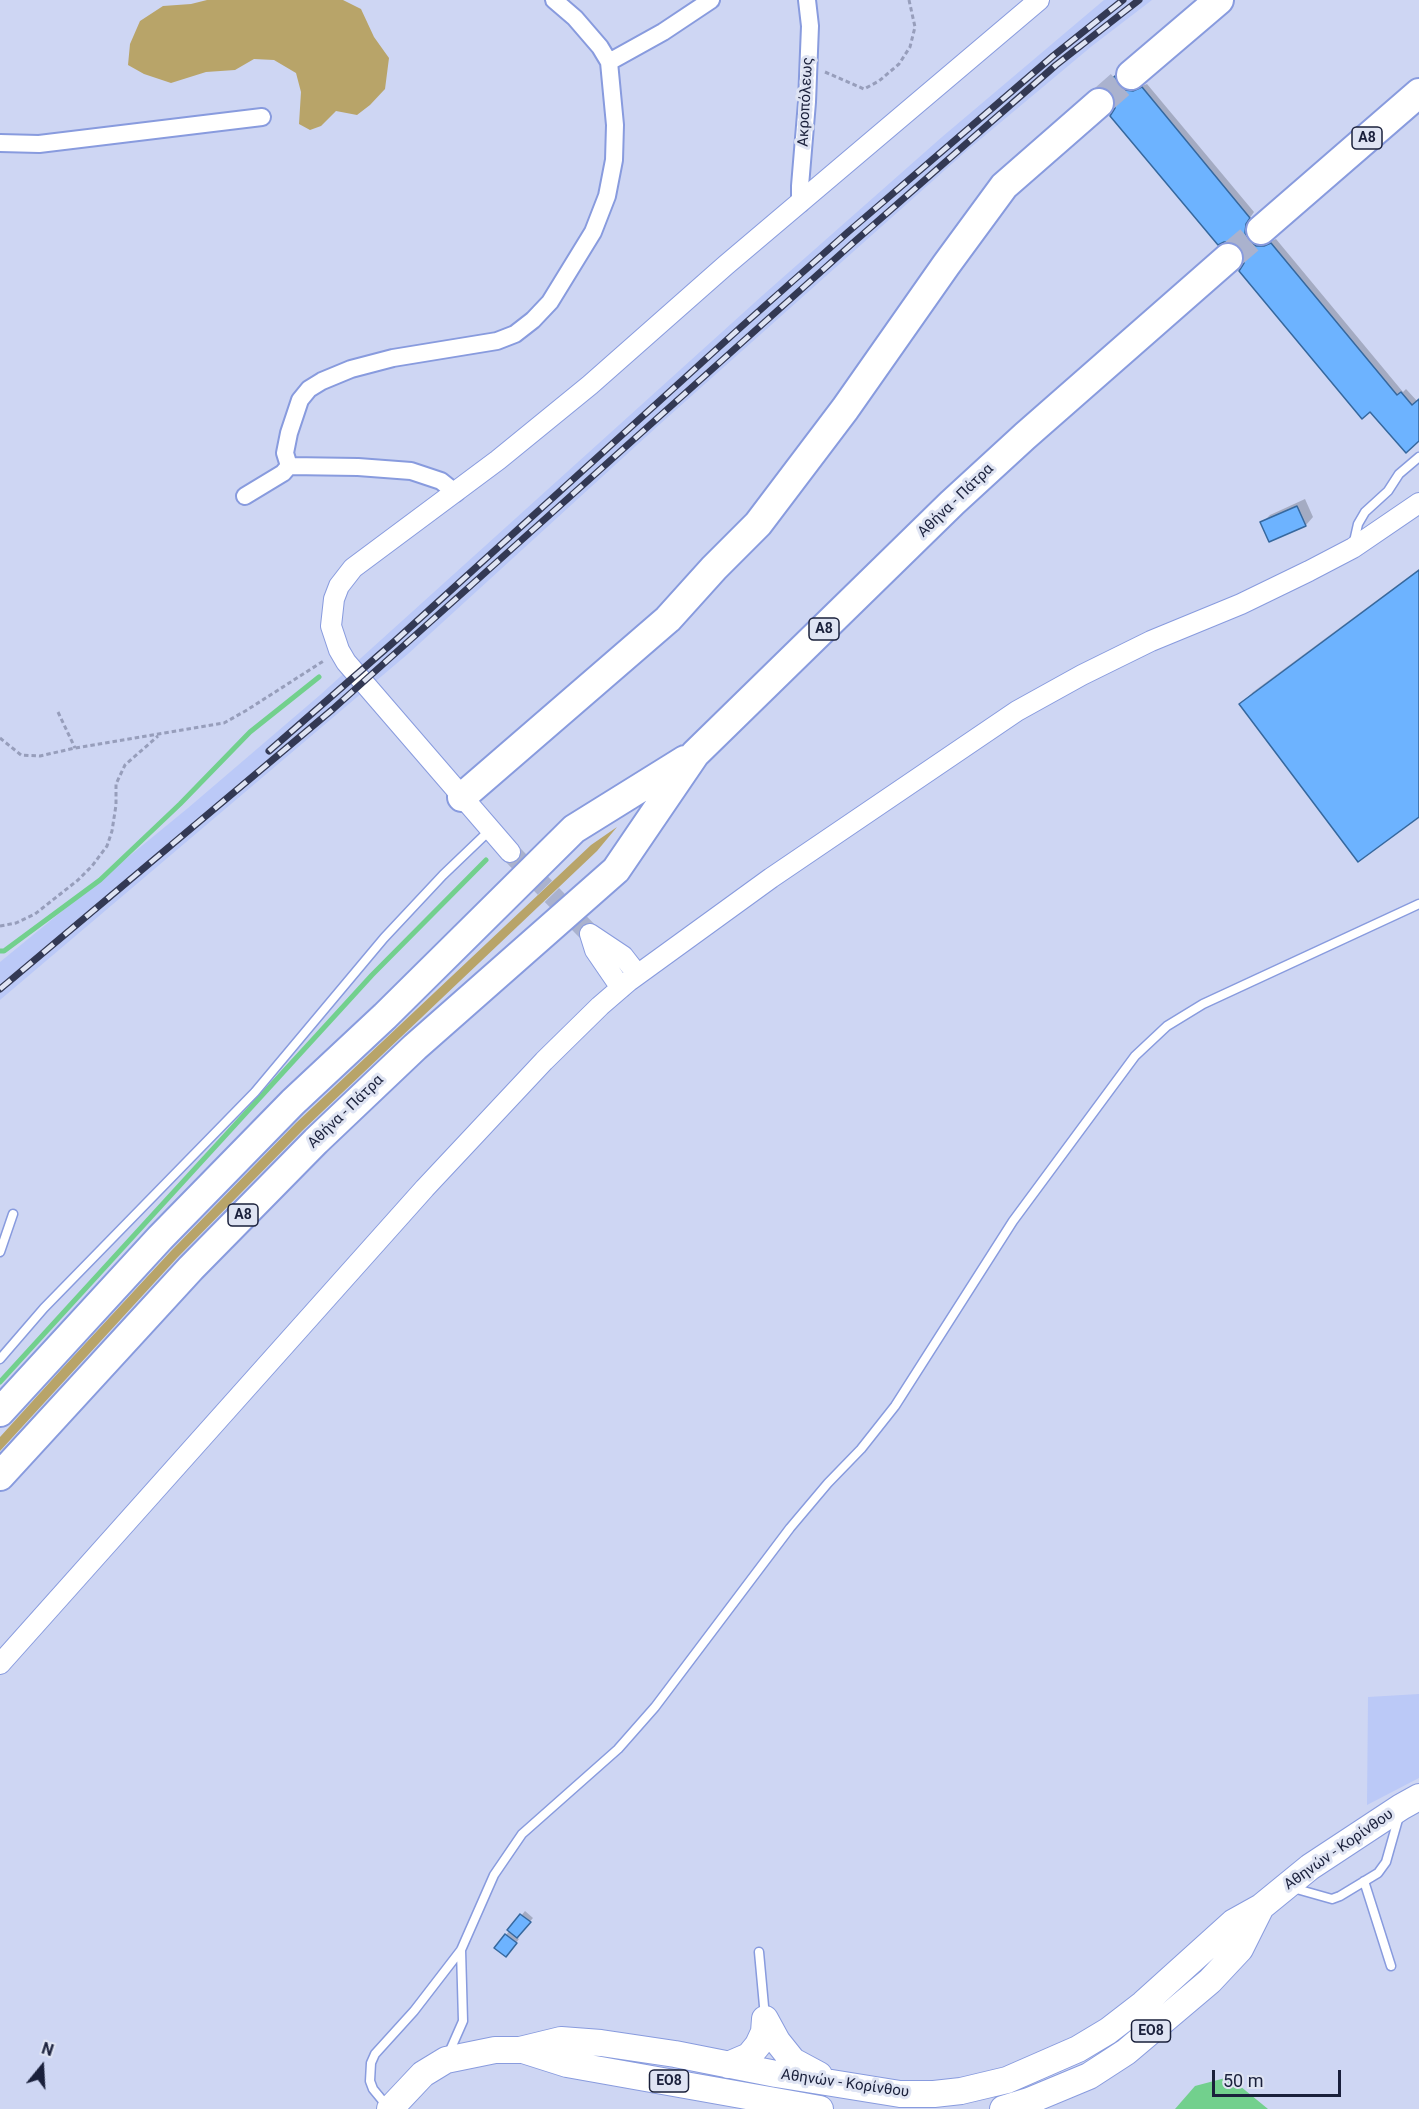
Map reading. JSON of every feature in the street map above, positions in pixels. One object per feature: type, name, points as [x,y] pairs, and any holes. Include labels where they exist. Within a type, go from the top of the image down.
[{"type":"highway","points":[[1131,75],[1219,0]]},
{"type":"highway","name":"Α8","points":[[1261,230],[1419,93]]},
{"type":"highway","points":[[462,797],[668,619],[758,524],[845,408],[1004,186],[1099,103]]},
{"type":"highway","name":"Αθήνα - Πάτρα","points":[[0,1476],[191,1268],[316,1141],[415,1047],[616,870],[695,754],[968,488],[1228,258]]},
{"type":"highway","name":"Αθήνα - Πάτρα","points":[[0,1412],[160,1238],[293,1102],[385,1016],[574,829],[695,754]]},
{"type":"main road","name":"Αθηνών - Κορίνθου","points":[[520,2049],[567,2064],[723,2100],[771,2083],[841,2085],[900,2094],[934,2094],[961,2091],[1007,2080],[1078,2049],[1108,2031],[1143,2004],[1234,1922],[1261,1907],[1310,1867],[1410,1802]]},
{"type":"main road","name":"Αθηνών - Κορίνθου","points":[[1003,2109],[1029,2102],[1089,2076],[1126,2052],[1210,1981],[1240,1949],[1261,1907]]},
{"type":"main road","points":[[765,2019],[777,2041],[793,2061],[841,2085]]},
{"type":"main road","points":[[728,2065],[749,2056],[758,2045],[764,2032],[765,2019]]},
{"type":"main road","name":"Αθηνών - Κορίνθου","points":[[389,2109],[423,2074],[446,2060],[487,2052],[520,2049],[561,2040],[601,2043],[675,2054],[728,2065],[771,2083],[816,2109]]},
{"type":"street","points":[[289,466],[285,453],[300,400],[309,389],[351,369],[393,358],[497,341],[515,334],[533,320],[550,302],[593,232],[607,196],[614,160],[615,124],[609,62],[600,47],[575,18],[554,0]]},
{"type":"street","points":[[609,62],[663,32],[711,0]]},
{"type":"street","name":"Ακροπόλεως","points":[[800,204],[810,26],[807,0]]},
{"type":"street","points":[[510,852],[346,662],[339,650],[331,626],[334,599],[345,577],[393,538],[456,493],[590,385],[726,265],[1039,0]]},
{"type":"street","points":[[0,143],[39,144],[262,117]]},
{"type":"street","points":[[289,466],[358,467],[411,471],[441,481],[456,493]]},
{"type":"street","points":[[245,496],[284,473],[289,466]]},
{"type":"street","points":[[0,1664],[425,1188],[544,1061],[637,974],[771,878],[1017,711],[1082,675],[1151,641],[1241,604],[1353,548],[1419,503]]},
{"type":"street","points":[[621,988],[595,950],[590,934],[623,956],[637,974]]},
{"type":"lane","points":[[1353,548],[1358,524],[1365,512],[1388,491],[1399,474],[1419,457]]},
{"type":"lane","points":[[0,1359],[45,1308],[255,1092],[384,938],[443,875],[490,830]]},
{"type":"lane","points":[[389,2109],[373,2089],[370,2081],[371,2063],[375,2054],[414,2011],[461,1950],[494,1875],[522,1834],[618,1749],[640,1724],[790,1528],[828,1483],[861,1449],[895,1406],[1013,1221],[1135,1056],[1167,1026],[1203,1004],[1419,904]]},
{"type":"lane","points":[[0,1252],[13,1214]]},
{"type":"lane","points":[[1287,1886],[1328,1899],[1340,1896],[1381,1870],[1410,1802]]},
{"type":"lane","points":[[1364,1881],[1391,1966]]},
{"type":"lane","points":[[446,2060],[463,2021],[461,1950]]},
{"type":"lane","points":[[759,1952],[771,2083]]},
{"type":"path","points":[[807,55],[818,67],[830,75],[864,89],[879,81],[899,64],[910,47],[915,27],[909,0]]},
{"type":"path","points":[[0,738],[21,755],[40,756],[224,723],[339,650]]},
{"type":"path","points":[[58,712],[75,748]]},
{"type":"path","points":[[0,926],[16,923],[35,914],[92,866],[107,846],[110,838],[116,805],[116,784],[125,765],[160,734]]},
{"type":"shaded area","points":[[207,0],[343,0],[361,9],[374,37],[389,58],[385,89],[357,115],[336,111],[321,126],[310,130],[299,124],[301,92],[296,73],[274,60],[254,59],[235,70],[206,72],[171,83],[144,74],[128,65],[130,44],[140,21],[163,6],[191,4]]},
{"type":"shaded area","points":[[1104,0],[1152,0],[1092,46],[964,153],[660,424],[409,653],[0,1000],[0,962],[188,808],[320,695],[763,295],[942,137]]},
{"type":"shaded area","points":[[617,827],[597,851],[303,1130],[177,1258],[0,1451],[0,1437],[171,1251],[296,1123],[591,845]]},
{"type":"shaded area","points":[[1419,1694],[1419,1778],[1367,1805],[1368,1697]]},
{"type":"shaded area","points":[[1229,2077],[1268,2109],[1175,2109],[1195,2086]]},
{"type":"building","points":[[1115,76],[1118,85],[1125,90],[1133,91],[1142,87],[1250,218],[1246,224],[1245,233],[1249,241],[1256,246],[1271,243],[1397,395],[1401,392],[1412,405],[1419,399],[1419,441],[1406,453],[1370,412],[1362,419],[1239,271],[1244,263],[1241,248],[1233,242],[1218,245],[1110,116],[1115,108],[1115,99],[1111,92],[1102,87]]},
{"type":"building","points":[[1297,506],[1306,526],[1269,542],[1260,522]]},
{"type":"building","points":[[1419,570],[1419,817],[1358,862],[1239,704]]},
{"type":"building","points":[[520,1914],[531,1922],[517,1938],[507,1930]]},
{"type":"building","points":[[505,1934],[517,1943],[506,1957],[494,1948]]},
{"type":"waterway","points":[[0,951],[4,951],[100,880],[180,804],[250,732],[319,677]]},
{"type":"waterway","points":[[0,1382],[372,975],[486,860]]},
{"type":"tunnel","points":[[1099,103],[1131,75]]},
{"type":"tunnel","points":[[1228,258],[1261,230]]},
{"type":"tunnel","points":[[510,852],[590,934]]},
{"type":"railway","points":[[269,751],[396,640],[848,232],[1053,56],[1123,0]]},
{"type":"railway","points":[[0,989],[333,709],[854,242],[1056,65],[1139,0]]}]
